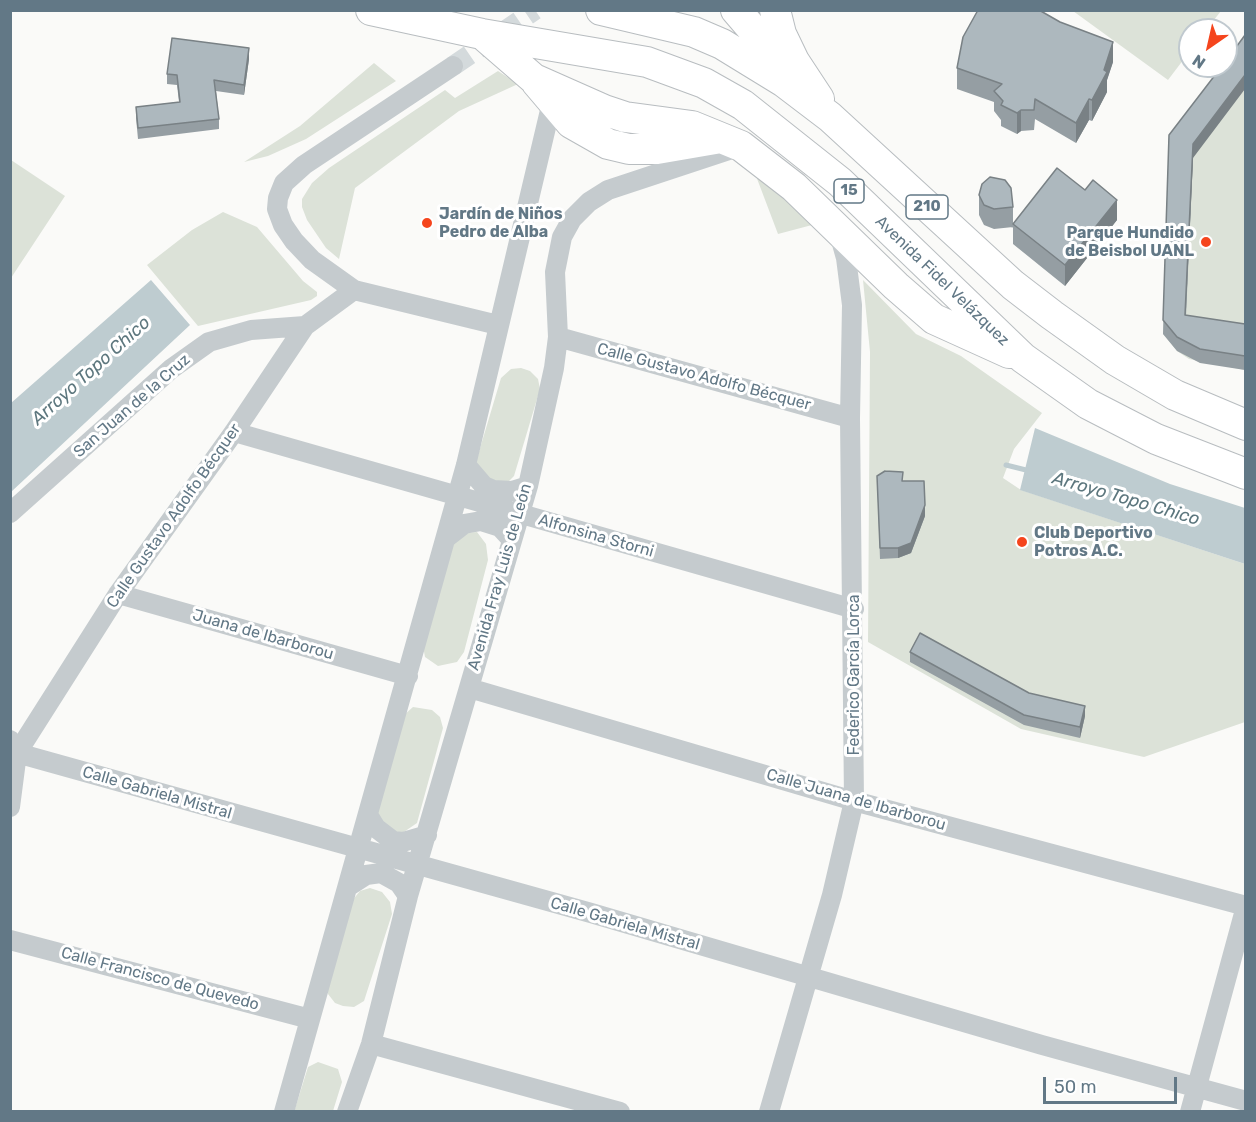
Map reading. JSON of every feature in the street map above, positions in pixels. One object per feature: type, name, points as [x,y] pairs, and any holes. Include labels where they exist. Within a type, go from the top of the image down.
[{"type":"highway","name":"Avenida Fidel Velázquez","points":[[371,10],[482,34],[647,62],[704,83],[743,105],[840,182],[1023,358],[1088,404],[1156,439],[1245,474]]},
{"type":"highway","name":"210","points":[[601,10],[694,32],[722,44],[784,82],[830,117],[1004,277],[1052,315],[1115,360],[1175,395],[1245,424]]},
{"type":"highway","points":[[736,10],[760,38],[784,82]]},
{"type":"highway","points":[[775,10],[781,34],[794,61],[830,117]]},
{"type":"highway","points":[[482,34],[543,91],[624,117],[692,126],[733,142],[794,188],[913,302],[934,319],[970,337],[1023,358]]},
{"type":"street","points":[[453,66],[304,165],[280,190],[277,209],[283,225],[312,260],[354,290],[498,326]]},
{"type":"street","points":[[284,1112],[466,465],[498,326],[543,91]]},
{"type":"street","name":"Avenida Fray Luis de León","points":[[347,1112],[371,1044],[408,896],[528,486],[554,368],[558,337],[556,257],[562,237],[572,219],[589,202],[608,190],[733,142]]},
{"type":"street","name":"Federico García Lorca","points":[[769,1112],[808,978],[854,801],[854,609],[850,417],[852,305],[846,258],[838,230]]},
{"type":"street","name":"Calle Gustavo Adolfo Bécquer","points":[[13,750],[118,594],[234,432],[305,326],[354,290]]},
{"type":"street","name":"San Juan de la Cruz","points":[[10,513],[171,369],[209,342],[251,330],[305,326]]},
{"type":"street","name":"Calle Gustavo Adolfo Bécquer","points":[[558,337],[850,417]]},
{"type":"street","name":"Alfonsina Storni","points":[[234,432],[854,609]]},
{"type":"street","points":[[466,465],[484,486],[493,490],[512,491],[528,486]]},
{"type":"street","points":[[446,538],[464,524],[481,521],[500,527],[512,540]]},
{"type":"street","name":"Juana de Ibarborou","points":[[118,594],[408,676]]},
{"type":"street","name":"Calle Juana de Ibarborou","points":[[469,688],[854,801],[1245,906]]},
{"type":"street","points":[[10,807],[13,750]]},
{"type":"street","name":"Calle Gabriela Mistral","points":[[13,750],[1245,1101]]},
{"type":"street","points":[[368,815],[376,828],[393,841],[403,842],[427,835]]},
{"type":"street","points":[[349,886],[366,875],[381,873],[399,883],[408,896]]},
{"type":"street","points":[[1190,1112],[1245,906]]},
{"type":"street","name":"Calle Francisco de Quevedo","points":[[10,940],[310,1019]]},
{"type":"street","points":[[371,1044],[620,1112]]},
{"type":"shaded area","points":[[1073,11],[1221,11],[1215,18],[1178,18],[1178,67],[1168,80]]},
{"type":"shaded area","name":"Parque Hundido de Beisbol UANL","points":[[1245,49],[1245,370],[1189,359],[1177,351],[1163,334],[1169,149],[1223,78],[1238,78],[1238,58]]},
{"type":"shaded area","points":[[374,63],[396,81],[306,139],[268,156],[244,162],[300,126]]},
{"type":"shaded area","points":[[498,71],[518,84],[459,111],[355,188],[339,259],[326,248],[307,220],[302,207],[302,199],[312,183],[329,168],[445,90],[455,98]]},
{"type":"shaded area","points":[[11,160],[65,196],[11,278]]},
{"type":"shaded area","points":[[756,176],[776,191],[812,225],[778,234]]},
{"type":"shaded area","points":[[223,212],[257,227],[303,281],[317,292],[317,296],[311,300],[198,326],[147,265],[192,230]]},
{"type":"shaded area","name":"Club Deportivo Potros A.C.","points":[[863,280],[916,334],[961,356],[1042,413],[1014,449],[1003,478],[1021,490],[1245,564],[1245,722],[1144,757],[1021,729],[868,642],[870,352]]},
{"type":"shaded area","points":[[521,368],[530,371],[538,379],[540,389],[514,476],[508,482],[492,485],[475,465],[501,378],[511,369]]},
{"type":"shaded area","points":[[477,532],[486,544],[488,560],[464,652],[457,662],[438,666],[425,657],[423,646],[448,550],[463,533]]},
{"type":"shaded area","points":[[413,707],[432,710],[440,717],[443,728],[417,823],[401,834],[391,833],[375,813],[404,715]]},
{"type":"shaded area","points":[[370,888],[382,892],[390,902],[392,914],[364,1001],[354,1007],[343,1006],[335,1003],[328,994],[327,983],[351,902],[360,891]]},
{"type":"shaded area","points":[[318,1062],[338,1069],[342,1082],[333,1111],[294,1112],[308,1067]]},
{"type":"water","points":[[151,280],[190,325],[11,492],[11,403]]},
{"type":"water","points":[[1035,428],[1170,484],[1245,508],[1245,564],[1020,490]]},
{"type":"building","points":[[978,10],[1039,10],[1060,22],[1113,42],[1104,70],[1107,72],[1076,123],[1035,99],[1034,110],[1021,110],[1017,113],[1001,105],[1003,101],[994,91],[1002,84],[957,68],[963,37]]},
{"type":"building","points":[[1245,35],[1245,75],[1193,144],[1185,315],[1245,324],[1245,356],[1200,349],[1177,337],[1163,320],[1169,135],[1213,78],[1238,78],[1238,45]]},
{"type":"building","points":[[172,38],[249,48],[244,85],[214,80],[219,119],[138,128],[136,107],[180,102],[177,75],[167,74]]},
{"type":"building","points":[[1057,168],[1085,190],[1093,180],[1117,200],[1065,265],[1013,224]]},
{"type":"building","points":[[990,177],[1005,180],[1011,188],[1013,207],[994,209],[984,205],[979,195],[982,184]]},
{"type":"building","points":[[885,471],[903,472],[902,481],[924,481],[925,505],[911,543],[898,548],[880,548],[877,476]]},
{"type":"building","points":[[920,633],[1029,693],[1085,706],[1080,727],[1024,715],[910,652]]},
{"type":"waterway","name":"Arroyo Topo Chico","points":[[1006,465],[1030,471]]},
{"type":"tunnel","points":[[453,66],[535,10]]},
{"type":"place","name":"Jardín de Niños Pedro de Alba","points":[[427,223]]},
{"type":"place","name":"Parque Hundido de Beisbol UANL","points":[[1206,242]]},
{"type":"place","name":"Club Deportivo Potros A.C.","points":[[1022,542]]}]
